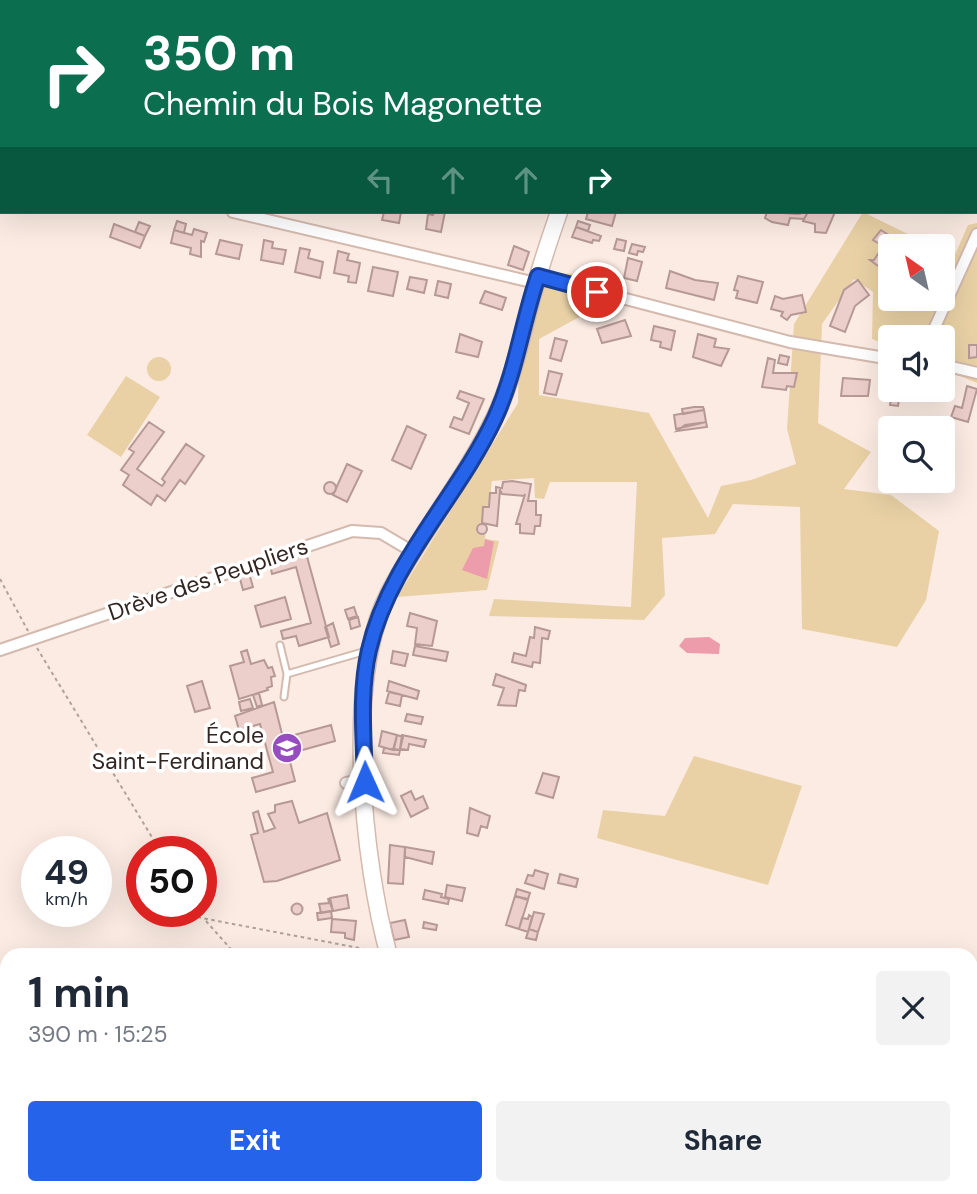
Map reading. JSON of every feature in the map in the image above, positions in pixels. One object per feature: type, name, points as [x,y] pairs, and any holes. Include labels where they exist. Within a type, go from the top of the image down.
[{"type":"main road","points":[[388,948],[372,883],[365,779],[363,699],[369,650],[388,592],[495,418],[523,337],[537,279],[558,214]]},
{"type":"street","points":[[242,214],[537,279],[790,342],[878,357]]},
{"type":"street","points":[[936,325],[977,233]]},
{"type":"street","points":[[955,368],[977,373]]},
{"type":"street","name":"Drève des Peupliers","points":[[0,650],[352,531],[381,533],[413,552]]},
{"type":"street","points":[[346,783],[365,779]]},
{"type":"lane","points":[[280,645],[287,674],[284,697]]},
{"type":"lane","points":[[287,674],[369,650]]},
{"type":"path","points":[[0,579],[32,639],[151,836]]},
{"type":"path","points":[[217,921],[357,948]]},
{"type":"path","points":[[211,927],[230,948]]},
{"type":"shaded area","points":[[862,214],[867,214],[908,234],[878,234],[878,312],[956,312],[956,252],[968,225],[977,223],[977,383],[955,374],[955,325],[878,325],[878,342],[872,339],[873,292],[854,279],[822,324],[818,423],[871,452],[844,489],[891,495],[939,531],[926,600],[897,647],[802,629],[800,507],[733,504],[715,534],[662,538],[665,595],[644,620],[489,616],[494,599],[631,607],[637,482],[550,482],[544,499],[535,498],[534,478],[492,481],[485,539],[499,541],[487,590],[397,597],[518,403],[519,350],[531,271],[599,276],[594,309],[539,339],[539,395],[649,413],[708,518],[721,486],[751,480],[796,464],[787,429],[794,324]]},
{"type":"shaded area","points":[[159,357],[170,364],[171,369],[164,380],[159,381],[148,374],[147,369],[154,358]]},
{"type":"shaded area","points":[[126,376],[160,397],[121,457],[87,435]]},
{"type":"shaded area","points":[[485,539],[494,542],[487,579],[462,570],[473,548],[484,546]]},
{"type":"shaded area","points":[[709,637],[720,644],[719,654],[687,653],[679,646],[685,638]]},
{"type":"shaded area","points":[[694,756],[802,786],[768,885],[597,838],[603,810],[665,816]]},
{"type":"building","points":[[384,214],[401,214],[399,223],[382,220]]},
{"type":"building","points":[[428,214],[445,214],[441,232],[426,229]]},
{"type":"building","points":[[587,214],[615,214],[612,226],[586,219]]},
{"type":"building","points":[[766,214],[807,214],[804,219],[790,218],[788,225],[765,218]]},
{"type":"building","points":[[807,214],[834,214],[826,233],[815,232],[815,224],[803,221]]},
{"type":"building","points":[[177,221],[186,224],[184,233],[174,230]]},
{"type":"building","points":[[578,221],[590,225],[588,231],[576,227]]},
{"type":"building","points":[[139,222],[150,226],[145,236],[135,232]]},
{"type":"building","points":[[114,224],[145,236],[140,248],[110,237]]},
{"type":"building","points":[[576,227],[601,236],[599,241],[593,240],[592,243],[572,237]]},
{"type":"building","points":[[194,229],[207,233],[204,242],[201,241],[201,257],[190,254],[191,248],[171,243],[174,230],[192,235]]},
{"type":"building","points":[[881,230],[887,234],[878,234],[878,243],[873,240]]},
{"type":"building","points":[[617,239],[626,241],[624,251],[614,249]]},
{"type":"building","points":[[220,240],[242,245],[239,259],[216,254]]},
{"type":"building","points":[[264,240],[273,242],[272,248],[286,250],[283,264],[261,260]]},
{"type":"building","points":[[632,244],[645,247],[643,252],[638,251],[637,255],[629,253]]},
{"type":"building","points":[[514,246],[529,252],[523,270],[508,265]]},
{"type":"building","points":[[300,248],[310,250],[308,258],[323,262],[320,278],[295,272]]},
{"type":"building","points":[[338,251],[349,254],[347,260],[360,263],[356,283],[348,282],[349,276],[334,273]]},
{"type":"building","points":[[878,254],[878,266],[870,260],[874,260]]},
{"type":"building","points":[[628,258],[642,262],[637,281],[624,278]]},
{"type":"building","points":[[373,267],[398,272],[393,296],[368,291]]},
{"type":"building","points":[[670,271],[695,280],[718,283],[714,300],[666,288]]},
{"type":"building","points":[[738,276],[763,282],[757,303],[736,298],[738,291],[734,290]]},
{"type":"building","points":[[410,277],[427,280],[424,293],[407,289]]},
{"type":"building","points":[[858,280],[869,295],[855,306],[845,332],[830,326],[844,290]]},
{"type":"building","points":[[438,281],[451,284],[448,298],[435,295]]},
{"type":"building","points":[[485,291],[506,298],[502,310],[480,303]]},
{"type":"building","points":[[802,295],[806,312],[791,315],[787,320],[781,316],[783,312],[771,309],[775,296],[783,299]]},
{"type":"building","points":[[625,320],[631,336],[602,343],[597,329]]},
{"type":"building","points":[[654,326],[675,331],[671,350],[660,347],[661,342],[651,340]]},
{"type":"building","points":[[460,334],[482,342],[478,357],[456,352]]},
{"type":"building","points":[[698,334],[716,339],[714,347],[729,349],[721,366],[693,357]]},
{"type":"building","points":[[555,338],[567,341],[561,361],[550,358]]},
{"type":"building","points":[[969,345],[977,345],[977,357],[969,358]]},
{"type":"building","points":[[780,355],[789,357],[787,365],[778,363]]},
{"type":"building","points":[[768,358],[775,360],[773,373],[797,373],[794,387],[787,386],[786,390],[762,387]]},
{"type":"building","points":[[549,371],[562,374],[556,395],[544,393]]},
{"type":"building","points":[[843,378],[870,380],[868,396],[841,396]]},
{"type":"building","points":[[967,386],[977,389],[968,422],[951,416],[955,406],[962,408]]},
{"type":"building","points":[[460,391],[484,399],[469,434],[450,427],[454,417],[462,420],[469,403],[457,398]]},
{"type":"building","points":[[703,407],[704,410],[683,414],[682,409]]},
{"type":"building","points":[[704,410],[706,422],[676,429],[674,415]]},
{"type":"building","points":[[149,422],[164,432],[137,469],[162,486],[165,482],[162,479],[186,444],[204,456],[185,484],[180,480],[165,501],[157,495],[151,505],[123,485],[129,475],[121,470],[134,452],[129,449]]},
{"type":"building","points":[[706,422],[707,427],[677,431],[685,425]]},
{"type":"building","points":[[407,426],[426,435],[411,469],[392,460]]},
{"type":"building","points":[[347,464],[362,471],[347,502],[333,495]]},
{"type":"building","points":[[330,482],[336,488],[330,494],[324,488]]},
{"type":"building","points":[[503,482],[531,484],[528,501],[536,501],[536,515],[541,515],[540,526],[535,526],[534,534],[520,533],[520,524],[516,524],[525,494],[502,494],[500,490],[497,526],[482,523],[483,507],[489,507],[490,493],[496,493],[496,487],[502,488]]},
{"type":"building","points":[[482,524],[486,525],[486,533],[482,534],[478,533],[477,529],[478,525]]},
{"type":"building","points":[[306,553],[329,637],[299,646],[296,636],[283,639],[281,631],[311,623],[296,567],[272,574],[270,564]]},
{"type":"building","points":[[249,573],[253,587],[243,590],[239,575]]},
{"type":"building","points":[[285,597],[291,619],[261,627],[255,606]]},
{"type":"building","points":[[354,607],[357,616],[348,619],[345,610]]},
{"type":"building","points":[[410,613],[437,621],[432,646],[415,644],[417,628],[407,626]]},
{"type":"building","points":[[358,617],[360,626],[351,629],[349,620]]},
{"type":"building","points":[[333,623],[339,644],[331,647],[325,627]]},
{"type":"building","points":[[535,627],[550,631],[548,639],[542,638],[540,663],[533,662],[532,667],[512,662],[514,653],[526,656],[530,637],[534,638]]},
{"type":"building","points":[[415,646],[448,652],[446,661],[413,655]]},
{"type":"building","points":[[247,650],[251,664],[264,660],[268,668],[272,667],[275,676],[271,677],[272,686],[267,688],[268,690],[239,699],[230,666],[244,662],[241,652]]},
{"type":"building","points":[[393,651],[408,654],[405,666],[391,663]]},
{"type":"building","points":[[496,674],[526,685],[525,691],[519,690],[516,706],[498,705],[504,688],[493,685]]},
{"type":"building","points":[[202,681],[210,708],[195,712],[187,686]]},
{"type":"building","points":[[389,681],[419,691],[417,699],[387,691]]},
{"type":"building","points":[[389,692],[402,695],[400,706],[386,703]]},
{"type":"building","points":[[259,693],[262,705],[257,707],[253,695]]},
{"type":"building","points":[[250,699],[253,708],[241,711],[239,702]]},
{"type":"building","name":"École Saint-Ferdinand","points":[[274,702],[283,738],[331,725],[335,741],[288,754],[295,781],[256,792],[252,778],[273,772],[260,724],[239,730],[235,716]]},
{"type":"building","points":[[407,714],[423,717],[421,724],[405,721]]},
{"type":"building","points":[[382,731],[397,735],[393,750],[379,746]]},
{"type":"building","points":[[397,735],[403,737],[400,750],[394,749]]},
{"type":"building","points":[[402,735],[426,740],[424,747],[409,744],[408,750],[400,749]]},
{"type":"building","points":[[384,748],[400,750],[399,755],[383,753]]},
{"type":"building","points":[[543,773],[559,777],[553,798],[536,793]]},
{"type":"building","points":[[411,791],[415,800],[423,796],[428,808],[411,817],[401,796]]},
{"type":"building","points":[[292,801],[299,823],[327,813],[340,860],[277,881],[264,882],[251,835],[258,833],[253,813],[258,811],[264,832],[275,828],[268,814],[275,812],[275,805]]},
{"type":"building","points":[[470,808],[490,816],[487,828],[481,826],[478,836],[467,833]]},
{"type":"building","points":[[390,845],[405,847],[403,884],[388,883]]},
{"type":"building","points":[[405,847],[434,852],[432,864],[405,857]]},
{"type":"building","points":[[535,870],[548,874],[544,889],[525,883],[528,875],[533,876]]},
{"type":"building","points":[[560,874],[578,879],[576,887],[558,883]]},
{"type":"building","points":[[447,885],[465,888],[462,901],[445,897]]},
{"type":"building","points":[[517,889],[530,893],[528,899],[515,896]]},
{"type":"building","points":[[425,890],[442,894],[441,897],[449,899],[448,904],[423,899]]},
{"type":"building","points":[[347,895],[349,908],[333,911],[330,898]]},
{"type":"building","points":[[515,896],[528,900],[519,929],[506,925]]},
{"type":"building","points":[[328,898],[333,911],[321,913],[319,904],[329,903]]},
{"type":"building","points":[[297,904],[301,905],[301,913],[297,914],[293,913],[292,909],[293,905]]},
{"type":"building","points":[[331,911],[332,918],[318,920],[317,913]]},
{"type":"building","points":[[534,912],[544,914],[538,932],[529,929]]},
{"type":"building","points":[[529,915],[532,917],[528,932],[519,929],[522,918],[528,919]]},
{"type":"building","points":[[332,919],[356,921],[354,940],[345,938],[345,933],[331,932]]},
{"type":"building","points":[[405,920],[409,937],[394,940],[390,923]]},
{"type":"building","points":[[424,922],[437,925],[436,930],[423,928]]},
{"type":"building","points":[[529,929],[538,932],[536,940],[526,938]]},
{"type":"place","name":"École Saint-Ferdinand","points":[[287,748]]},
{"type":"route","points":[[365,782],[363,699],[366,665],[374,631],[388,592],[477,452],[495,418],[523,337],[538,276],[597,292]]}]
